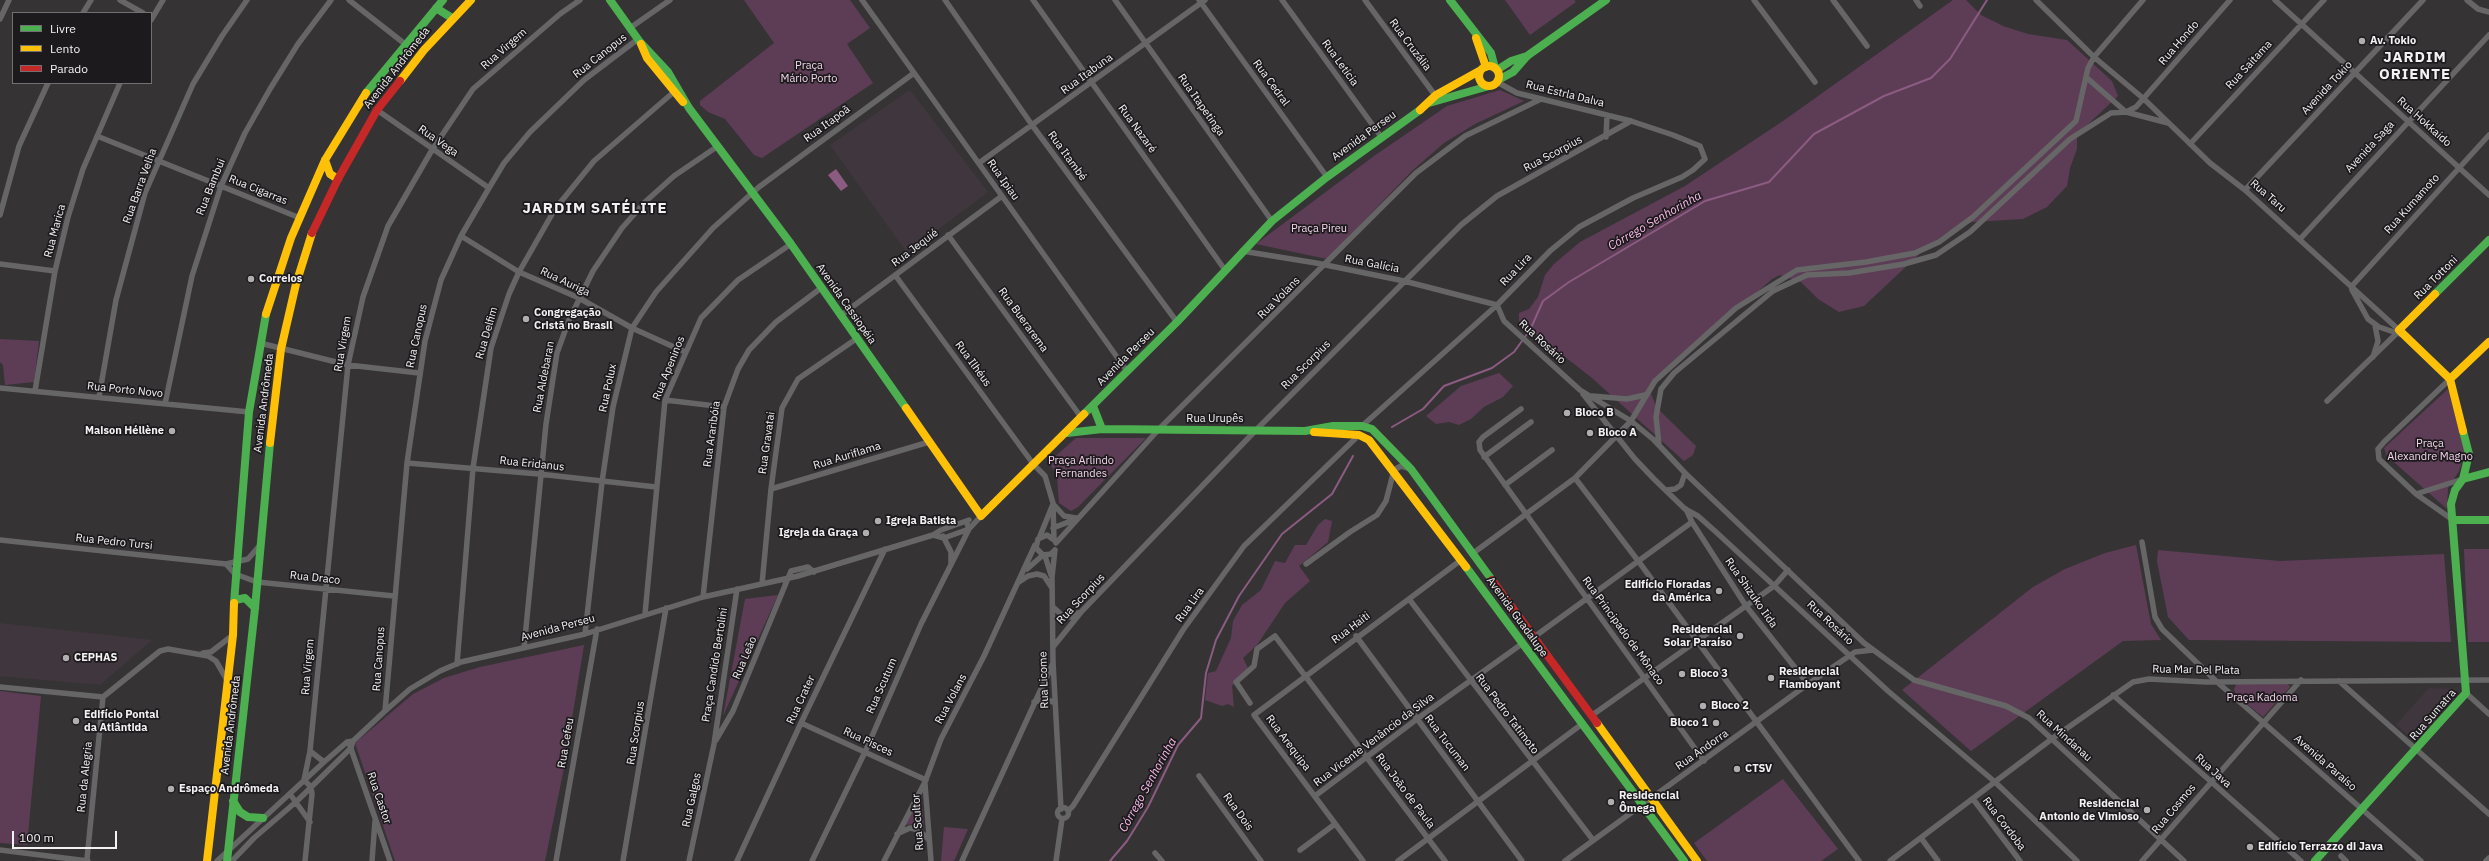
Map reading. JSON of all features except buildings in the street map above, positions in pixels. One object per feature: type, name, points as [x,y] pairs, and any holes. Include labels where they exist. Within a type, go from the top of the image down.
[{"type":"street","points":[[0,19],[9,0]]},
{"type":"street","points":[[84,12],[91,0]]},
{"type":"street","points":[[120,0],[141,12]]},
{"type":"street","points":[[152,16],[163,0]]},
{"type":"street","name":"Rua Barra Velha","points":[[99,398],[116,300],[143,200],[158,161],[193,84],[222,36],[247,0]]},
{"type":"street","name":"Rua Bambui","points":[[165,404],[192,276],[221,186],[245,133],[270,89],[298,44],[331,0]]},
{"type":"street","points":[[349,0],[405,44]]},
{"type":"street","name":"Avenida Andrômeda","points":[[206,861],[233,635],[235,574],[249,412],[260,343],[271,302],[291,238],[325,160],[365,95],[405,44],[443,0]]},
{"type":"street","name":"Avenida Andrômeda","points":[[227,861],[262,543],[272,408],[281,348],[296,284],[314,228],[338,179],[376,110],[424,50],[452,18],[471,0]]},
{"type":"street","name":"Rua Virgem","points":[[304,780],[310,751],[348,365],[363,297],[388,226],[432,150],[473,89],[560,14],[580,0]]},
{"type":"street","name":"Avenida Cassiopéia","points":[[610,0],[639,40],[668,72],[676,91],[791,244],[929,442],[978,518]]},
{"type":"street","points":[[630,28],[670,0]]},
{"type":"street","name":"Rua Ipiau","points":[[862,0],[1128,371]]},
{"type":"street","name":"Rua Itambé","points":[[945,0],[1032,125],[1177,322]]},
{"type":"street","name":"Rua Nazaré","points":[[1033,0],[1225,270]]},
{"type":"street","name":"Rua Itapetinga","points":[[1115,0],[1272,221]]},
{"type":"street","name":"Rua Letícia","points":[[1282,0],[1382,138]]},
{"type":"street","name":"Rua Cruzália","points":[[1365,0],[1437,98]]},
{"type":"street","points":[[1450,0],[1491,53],[1496,69],[1495,83],[1481,82],[1480,76],[1484,68],[1472,30]]},
{"type":"street","points":[[1484,68],[1496,69],[1510,61],[1527,56],[1606,0]]},
{"type":"street","points":[[1754,0],[1814,82]]},
{"type":"street","points":[[1833,0],[1867,46]]},
{"type":"street","points":[[1916,0],[1920,6]]},
{"type":"street","name":"Rua Taru","points":[[2036,0],[2094,57],[2144,99],[2190,144],[2246,190],[2450,379]]},
{"type":"street","points":[[1472,554],[1575,478],[1630,421],[1655,381],[1683,354],[1736,308],[1797,270],[1866,262],[1915,253],[1951,233],[1973,217],[2068,131],[2076,121],[2094,57],[2143,0]]},
{"type":"street","name":"Rua Hondo","points":[[2126,112],[2144,99],[2230,0]]},
{"type":"street","name":"Rua Hokkaido","points":[[2275,0],[2489,195]]},
{"type":"street","name":"Rua Saitama","points":[[2190,144],[2324,0]]},
{"type":"street","name":"Avenida Tokio","points":[[2246,190],[2423,0]]},
{"type":"street","points":[[2467,0],[2478,9],[2489,12]]},
{"type":"street","name":"Rua Itabuna","points":[[979,162],[1092,83],[1202,1]]},
{"type":"street","name":"Rua Cedral","points":[[1202,1],[1327,177]]},
{"type":"street","points":[[436,8],[452,18]]},
{"type":"street","name":"Avenida Saga","points":[[2300,239],[2489,35]]},
{"type":"street","name":"Rua Canopus","points":[[385,711],[407,463],[419,373],[431,312],[441,280],[461,236],[504,163],[553,108],[584,80],[639,40]]},
{"type":"street","name":"Avenida Perseu","points":[[1437,98],[1495,83],[1513,72],[1527,56]]},
{"type":"street","name":"Avenida Perseu","points":[[970,529],[978,518],[1067,433],[1081,417],[1177,322],[1242,251],[1272,221],[1327,177],[1429,103],[1484,68]]},
{"type":"street","name":"Rua Itapoã","points":[[753,192],[914,73]]},
{"type":"street","name":"Rua Taru","points":[[2087,78],[2126,112],[2168,124]]},
{"type":"street","name":"Rua Estrla Dalva","points":[[1495,83],[1517,93],[1631,121],[1700,146],[1705,159]]},
{"type":"street","points":[[0,214],[1,204],[19,146],[48,84]]},
{"type":"street","name":"Rua Marica","points":[[35,391],[54,271],[83,169],[120,84]]},
{"type":"street","name":"Rua Delfim","points":[[457,664],[473,468],[491,348],[519,272],[555,209],[594,161],[676,91]]},
{"type":"street","name":"Rua Volans","points":[[1055,541],[1159,430],[1326,265],[1416,173],[1448,147],[1465,136],[1541,99]]},
{"type":"street","name":"Rua Vega","points":[[376,110],[489,188]]},
{"type":"street","points":[[1659,445],[1656,417],[1661,389],[1674,373],[1773,291],[1807,275],[1849,273],[1904,264],[1936,255],[1970,232],[2070,139],[2111,113],[2126,112]]},
{"type":"street","points":[[1606,137],[1607,115]]},
{"type":"street","name":"Rua Scorpius","points":[[1053,647],[1082,610],[1256,430],[1404,280],[1461,225],[1497,196],[1606,137],[1631,121]]},
{"type":"street","name":"Rua Kumamoto","points":[[2351,287],[2458,167],[2489,135]]},
{"type":"street","name":"Rua Cigarras","points":[[97,136],[300,218]]},
{"type":"street","name":"Rua Aldebaran","points":[[524,648],[540,474],[557,353],[579,298],[602,254],[640,207],[674,176],[718,146]]},
{"type":"street","name":"Rua Lira","points":[[1362,426],[1497,304],[1550,250],[1580,227],[1633,198],[1682,177],[1693,170],[1705,159]]},
{"type":"street","points":[[325,160],[330,174],[338,179]]},
{"type":"street","name":"Rua Polux","points":[[585,634],[602,482],[613,407],[632,328],[656,292],[684,259],[713,228],[753,192]]},
{"type":"street","name":"Rua Jequié","points":[[840,316],[1002,196]]},
{"type":"street","name":"Rua Buerarema","points":[[948,235],[1081,417]]},
{"type":"street","name":"Rua Auriga","points":[[461,236],[519,272],[579,298],[632,328],[685,352]]},
{"type":"street","name":"Rua Tottoni","points":[[2328,401],[2400,333],[2489,240]]},
{"type":"street","name":"Rua Apeninos","points":[[645,614],[665,400],[701,318],[718,299],[747,273],[791,244]]},
{"type":"street","name":"Rua Galícia","points":[[1242,251],[1404,280],[1497,304]]},
{"type":"street","points":[[0,264],[54,271]]},
{"type":"street","name":"Rua Ilhéus","points":[[895,275],[1034,465]]},
{"type":"street","name":"Rua Taru","points":[[2351,287],[2365,314],[2375,324],[2400,333]]},
{"type":"street","name":"Rua Araribóia","points":[[703,597],[724,407],[738,369],[748,350],[776,322],[821,288]]},
{"type":"street","name":"Rua Rosário","points":[[1497,304],[1504,320],[1580,390],[1639,464],[1685,509],[1698,516],[1850,655],[1995,782],[2077,861]]},
{"type":"street","points":[[2365,314],[2375,308]]},
{"type":"street","name":"Rua Tottoni","points":[[2372,359],[2378,341],[2375,324]]},
{"type":"street","name":"Rua Gravatai","points":[[762,584],[771,489],[782,408],[798,379],[856,339]]},
{"type":"street","points":[[2489,342],[2378,449],[2379,459],[2416,494],[2453,520],[2489,520]]},
{"type":"street","points":[[260,343],[348,365],[419,373]]},
{"type":"street","points":[[2450,379],[2469,454],[2463,479],[2455,490],[2451,504],[2453,520]]},
{"type":"street","name":"Rua Porto Novo","points":[[0,388],[249,412]]},
{"type":"street","name":"Rua Rosário","points":[[1580,390],[1630,421],[1659,445],[1685,473],[1788,570]]},
{"type":"street","points":[[1588,395],[1627,399],[1645,395]]},
{"type":"street","points":[[665,400],[724,407]]},
{"type":"street","points":[[1093,406],[1099,426],[1102,429]]},
{"type":"street","points":[[1521,408],[1479,442],[1480,450],[1484,457],[1532,422]]},
{"type":"street","name":"Rua Urupês","points":[[1067,433],[1102,429],[1306,431],[1333,426],[1362,426]]},
{"type":"street","name":"Avenida Guadalupe","points":[[1362,426],[1372,429],[1412,469],[1472,554],[1697,861]]},
{"type":"street","points":[[1306,431],[1335,435],[1359,435]]},
{"type":"street","name":"Rua Lira","points":[[1062,819],[1068,816],[1068,811],[1073,806],[1183,630],[1244,546],[1359,435]]},
{"type":"street","name":"Avenida Guadalupe","points":[[1359,435],[1369,440],[1394,470],[1684,861]]},
{"type":"street","name":"Rua Auriflama","points":[[771,489],[929,442]]},
{"type":"street","points":[[1505,485],[1552,450]]},
{"type":"street","name":"Rua Principado de Mônaco","points":[[1484,457],[1587,597],[1704,761]]},
{"type":"street","name":"Rua Eridanus","points":[[407,463],[540,474],[656,487]]},
{"type":"street","points":[[1024,572],[1044,555],[1055,550],[1053,503],[1049,482],[1034,465]]},
{"type":"street","points":[[1306,564],[1350,532],[1377,515],[1386,501],[1394,470],[1401,466],[1412,469]]},
{"type":"street","points":[[2416,494],[2489,472]]},
{"type":"street","points":[[1667,490],[1675,489],[1681,485],[1685,473]]},
{"type":"street","points":[[1575,478],[1639,562],[1756,724],[1859,861]]},
{"type":"street","points":[[1053,503],[1064,516],[1077,518]]},
{"type":"street","points":[[1052,577],[1044,555],[1038,552],[1035,545],[1053,503]]},
{"type":"street","name":"Rua Shizuko Iida","points":[[1685,509],[1746,606],[1808,684]]},
{"type":"street","points":[[933,535],[944,538],[970,529],[966,520],[978,518]]},
{"type":"street","points":[[1040,536],[1047,535],[1054,526],[1077,518]]},
{"type":"street","name":"Avenida Perseu","points":[[217,861],[324,762],[350,742],[410,689],[457,664],[585,634],[703,597],[790,578],[791,571],[798,568],[808,567],[814,572],[933,535],[941,530],[966,520]]},
{"type":"street","name":"Rua Sumatra","points":[[2315,861],[2466,693],[2453,520]]},
{"type":"street","points":[[1534,637],[1692,522]]},
{"type":"street","name":"Rua Scutum","points":[[812,861],[864,752],[921,624],[970,529]]},
{"type":"street","points":[[941,530],[951,552],[952,563]]},
{"type":"street","points":[[1047,535],[1055,541]]},
{"type":"street","name":"Rua Pedro Tursi","points":[[0,540],[226,564],[248,559],[262,543]]},
{"type":"street","name":"Avenida Paraíso","points":[[2142,542],[2155,617],[2162,629],[2216,681],[2421,861]]},
{"type":"street","name":"Rua Volans","points":[[884,861],[926,781],[941,739],[984,656],[1024,572],[1035,545]]},
{"type":"street","name":"Rua Crater","points":[[738,861],[801,723],[885,549]]},
{"type":"street","name":"Rua Licome","points":[[1055,550],[1052,577],[1053,662],[1061,809],[1058,813],[1062,819]]},
{"type":"street","name":"Rua Haiti","points":[[1254,715],[1356,636],[1461,560]]},
{"type":"street","points":[[226,564],[235,574]]},
{"type":"street","points":[[1591,716],[1774,586],[1788,570]]},
{"type":"street","name":"Rua Mindanau","points":[[1788,570],[1864,644],[1909,677],[2006,706],[2029,718],[2053,738],[2184,861]]},
{"type":"street","name":"Rua Draco","points":[[235,574],[257,582],[394,596]]},
{"type":"street","points":[[1018,584],[1028,576],[1038,574],[1044,576],[1052,588]]},
{"type":"street","name":"Rua Leão","points":[[714,744],[733,711],[790,578]]},
{"type":"street","name":"Praça Candido Bertolini","points":[[714,744],[737,589]]},
{"type":"street","points":[[235,600],[245,598],[255,608]]},
{"type":"street","name":"Rua Pedro Tatimoto","points":[[1409,598],[1470,682],[1593,840]]},
{"type":"street","points":[[1053,607],[1064,616],[1071,617],[1082,610]]},
{"type":"street","name":"Rua Scorpius","points":[[622,861],[666,608]]},
{"type":"street","name":"Rua Cefeu","points":[[556,861],[597,629]]},
{"type":"street","points":[[0,687],[103,697],[160,651],[168,649],[201,653],[211,652],[233,635]]},
{"type":"street","name":"Rua João de Paula","points":[[1250,703],[1236,682],[1254,666],[1257,649],[1274,636],[1445,861]]},
{"type":"street","name":"Rua Tucuman","points":[[1356,636],[1522,861]]},
{"type":"street","name":"Rua Vicente Venâncio da Silva","points":[[1315,796],[1417,719],[1523,643]]},
{"type":"street","points":[[1850,655],[1855,652],[1873,650]]},
{"type":"street","points":[[201,653],[216,661],[227,680]]},
{"type":"street","name":"Rua Andorra","points":[[1565,861],[1650,798],[1756,724],[1808,684],[1850,655]]},
{"type":"street","points":[[962,861],[1053,662]]},
{"type":"street","name":"Rua Mar Del Plata","points":[[1890,861],[2053,738],[2133,682],[2149,679],[2216,681],[2489,680]]},
{"type":"street","name":"Rua Cosmos","points":[[2142,861],[2210,781],[2301,680]]},
{"type":"street","points":[[2339,681],[2489,814]]},
{"type":"street","points":[[2466,693],[2489,714]]},
{"type":"street","name":"Rua Java","points":[[2113,695],[2300,861]]},
{"type":"street","name":"Rua da Alegria","points":[[88,860],[103,697]]},
{"type":"street","points":[[1034,702],[1046,699],[1055,703]]},
{"type":"street","name":"Rua Arequipa","points":[[1254,715],[1363,861]]},
{"type":"street","name":"Rua Pisces","points":[[801,723],[926,781]]},
{"type":"street","points":[[1398,861],[1532,763],[1582,724]]},
{"type":"street","name":"Rua Castor","points":[[350,742],[390,861]]},
{"type":"street","name":"Rua Galgos","points":[[689,861],[714,744]]},
{"type":"street","points":[[232,861],[254,838],[297,801],[351,748]]},
{"type":"street","points":[[310,751],[324,762]]},
{"type":"street","name":"Rua Dois","points":[[1199,776],[1261,861]]},
{"type":"street","points":[[304,780],[311,787],[312,809],[305,861]]},
{"type":"street","name":"Rua Scultor","points":[[926,781],[931,861]]},
{"type":"street","points":[[290,794],[297,801],[310,822]]},
{"type":"street","name":"Rua Cordoba","points":[[1973,799],[2020,861]]},
{"type":"street","points":[[233,801],[240,812],[248,817],[263,818]]},
{"type":"street","points":[[1061,809],[1068,811]]},
{"type":"street","points":[[372,861],[375,818]]},
{"type":"street","points":[[1056,861],[1062,819]]},
{"type":"street","points":[[1300,850],[1335,824]]},
{"type":"street","points":[[897,834],[910,828],[919,830],[929,840]]},
{"type":"street","points":[[1921,838],[1938,861]]},
{"type":"street","points":[[0,850],[88,860]]},
{"type":"street","points":[[1155,853],[1162,861]]},
{"type":"street","points":[[2341,856],[2346,861]]},
{"type":"street","points":[[2486,861],[2489,858]]},
{"type":"shaded area","points":[[910,90],[988,192],[907,253],[830,145]]},
{"type":"shaded area","points":[[836,169],[848,186],[841,191],[828,175]]},
{"type":"shaded area","name":"CEPHAS","points":[[0,623],[152,640],[100,685],[0,676]]},
{"type":"shaded area","points":[[2429,688],[2455,689],[2458,694],[2417,740],[2414,740],[2396,725]]},
{"type":"green space","name":"Praça Mário Porto","points":[[744,0],[850,0],[870,28],[847,44],[873,83],[762,158],[754,155],[725,119],[708,112],[700,105],[700,101],[774,43]]},
{"type":"green space","points":[[1505,0],[1574,0],[1576,2],[1530,35]]},
{"type":"green space","points":[[1953,0],[1966,0],[1981,15],[2003,26],[2028,34],[2067,40],[2112,81],[2118,96],[2082,130],[2077,137],[2077,149],[2070,168],[2067,186],[2047,207],[2023,219],[1972,222],[1948,232],[1927,247],[1864,306],[1839,312],[1818,299],[1801,282],[1780,275],[1772,279],[1655,384],[1651,394],[1657,408],[1696,446],[1693,455],[1684,461],[1592,378],[1519,321],[1519,313],[1529,309],[1538,297],[1545,275],[1554,264],[1580,242],[1685,186],[1783,121]]},
{"type":"green space","name":"Praça Pireu","points":[[1500,90],[1524,101],[1475,124],[1444,143],[1413,170],[1327,259],[1256,244],[1374,156],[1447,106]]},
{"type":"green space","points":[[0,339],[39,341],[34,382],[5,385],[3,365],[0,362]]},
{"type":"green space","points":[[1499,373],[1513,386],[1503,397],[1484,407],[1471,419],[1459,425],[1449,422],[1436,424],[1426,416],[1461,386]]},
{"type":"green space","name":"Praça Alexandre Magno","points":[[2448,389],[2465,453],[2459,471],[2448,488],[2447,509],[2387,456],[2384,448]]},
{"type":"green space","name":"Praça Arlindo Fernandes","points":[[1076,438],[1146,438],[1078,507],[1071,511],[1059,503],[1057,476],[1049,462]]},
{"type":"green space","points":[[1325,519],[1332,521],[1328,542],[1299,566],[1310,581],[1285,603],[1257,645],[1243,658],[1248,668],[1232,686],[1234,707],[1228,704],[1222,706],[1205,700],[1208,673],[1216,671],[1231,638],[1233,621],[1242,605],[1261,590],[1275,561],[1285,563],[1295,545],[1306,545],[1318,525]]},
{"type":"green space","points":[[2136,545],[2151,624],[2161,640],[2123,641],[1971,751],[1902,690],[2033,587],[2065,569],[2105,553]]},
{"type":"green space","points":[[2464,549],[2489,549],[2489,642],[2468,642]]},
{"type":"green space","points":[[2158,550],[2280,561],[2444,554],[2451,642],[2189,640],[2168,617],[2157,561]]},
{"type":"green space","points":[[778,595],[723,716],[745,599]]},
{"type":"green space","points":[[584,645],[564,768],[545,861],[395,861],[355,743],[413,694],[444,678],[480,667]]},
{"type":"green space","name":"Praça Kadoma","points":[[2237,683],[2288,684],[2290,687],[2263,717],[2236,695],[2234,689]]},
{"type":"green space","points":[[0,691],[41,696],[27,845],[0,843]]},
{"type":"green space","points":[[1783,779],[1838,849],[1821,861],[1707,861],[1694,843]]},
{"type":"green space","points":[[921,795],[924,827],[915,824],[905,825]]},
{"type":"green space","points":[[944,827],[968,829],[954,861],[941,861]]},
{"type":"waterway","name":"Córrego Senhorinha","points":[[1392,427],[1423,409],[1444,386],[1492,368],[1514,352],[1530,330],[1543,301],[1569,282],[1705,201],[1769,182],[1814,134],[1884,96],[1931,78],[1950,59],[1987,0]]},
{"type":"waterway","name":"Córrego Senhorinha","points":[[1110,861],[1127,841],[1148,807],[1178,745],[1201,718],[1206,673],[1216,640],[1239,596],[1282,534],[1332,494],[1353,456]]},
{"type":"traffic: fast","points":[[366,93],[443,0]]},
{"type":"traffic: fast","points":[[610,0],[640,42],[668,72],[689,108],[791,244],[906,408]]},
{"type":"traffic: fast","points":[[1450,0],[1491,53],[1495,68]]},
{"type":"traffic: fast","points":[[1498,80],[1513,72],[1527,56],[1606,0]]},
{"type":"traffic: fast","points":[[436,8],[452,18]]},
{"type":"traffic: fast","points":[[1497,70],[1511,61],[1527,56]]},
{"type":"traffic: fast","points":[[1429,103],[1489,86]]},
{"type":"traffic: fast","points":[[1084,414],[1177,322],[1272,221],[1327,177],[1420,110]]},
{"type":"traffic: fast","points":[[2435,294],[2489,240]]},
{"type":"traffic: fast","points":[[234,603],[249,412],[266,314]]},
{"type":"traffic: fast","points":[[1093,406],[1102,429]]},
{"type":"traffic: fast","points":[[1067,433],[1102,429],[1305,431],[1333,426],[1362,426],[1372,429],[1411,469],[1492,580]]},
{"type":"traffic: fast","points":[[2315,861],[2466,693],[2451,504],[2455,490],[2463,479],[2469,454],[2463,431]]},
{"type":"traffic: fast","points":[[227,861],[255,608],[270,443]]},
{"type":"traffic: fast","points":[[2463,479],[2489,472]]},
{"type":"traffic: fast","points":[[2453,520],[2489,520]]},
{"type":"traffic: fast","points":[[1466,567],[1684,861]]},
{"type":"traffic: fast","points":[[235,600],[245,598],[255,608]]},
{"type":"traffic: fast","points":[[233,801],[240,812],[248,817],[263,818]]},
{"type":"traffic: slow","points":[[400,81],[424,50],[471,0]]},
{"type":"traffic: slow","points":[[1476,38],[1486,67]]},
{"type":"traffic: slow","points":[[641,44],[647,58],[683,102]]},
{"type":"traffic: slow","points":[[1489,66],[1496,69],[1499,76],[1496,83],[1489,86],[1482,83],[1479,76],[1482,69],[1489,66]]},
{"type":"traffic: slow","points":[[1420,110],[1436,95],[1481,70]]},
{"type":"traffic: slow","points":[[266,314],[291,238],[325,160],[366,93]]},
{"type":"traffic: slow","points":[[325,160],[330,174],[338,179]]},
{"type":"traffic: slow","points":[[270,443],[281,349],[296,284],[312,233]]},
{"type":"traffic: slow","points":[[2435,294],[2399,330],[2450,379],[2463,431]]},
{"type":"traffic: slow","points":[[2450,379],[2489,342]]},
{"type":"traffic: slow","points":[[906,408],[981,516],[1084,414]]},
{"type":"traffic: slow","points":[[1314,432],[1359,435],[1369,440],[1466,567]]},
{"type":"traffic: slow","points":[[207,861],[233,635],[234,603]]},
{"type":"traffic: slow","points":[[1597,723],[1697,861]]},
{"type":"traffic: jam","points":[[312,233],[338,179],[377,110],[400,81]]},
{"type":"traffic: jam","points":[[1492,580],[1597,723]]},
{"type":"place","name":"Av. Tokio","points":[[2362,41]]},
{"type":"place","name":"Correios","points":[[251,279]]},
{"type":"place","name":"Congregação Cristã no Brasil","points":[[526,319]]},
{"type":"place","name":"Bloco B","points":[[1567,413]]},
{"type":"place","name":"Maison Héllène","points":[[172,431]]},
{"type":"place","name":"Bloco A","points":[[1590,433]]},
{"type":"place","name":"Igreja Batista","points":[[878,521]]},
{"type":"place","name":"Igreja da Graça","points":[[866,533]]},
{"type":"place","name":"Edifício Floradas da América","points":[[1719,591]]},
{"type":"place","name":"Residencial Solar Paraíso","points":[[1740,636]]},
{"type":"place","name":"CEPHAS","points":[[66,658]]},
{"type":"place","name":"Bloco 3","points":[[1682,674]]},
{"type":"place","name":"Residencial Flamboyant","points":[[1771,678]]},
{"type":"place","name":"Bloco 2","points":[[1703,706]]},
{"type":"place","name":"Edifício Pontal da Atlântida","points":[[76,721]]},
{"type":"place","name":"Bloco 1","points":[[1716,723]]},
{"type":"place","name":"CTSV","points":[[1737,769]]},
{"type":"place","name":"Espaço Andrômeda","points":[[171,789]]},
{"type":"place","name":"Residencial Ômega","points":[[1611,802]]},
{"type":"place","name":"Residencial Antonio de Vimioso","points":[[2147,810]]},
{"type":"place","name":"Edifício Terrazzo di Java","points":[[2250,847]]},
{"type":"district","name":"JARDIM ORIENTE","points":[[2415,66]]},
{"type":"district","name":"JARDIM SATÉLITE","points":[[595,209]]}]
